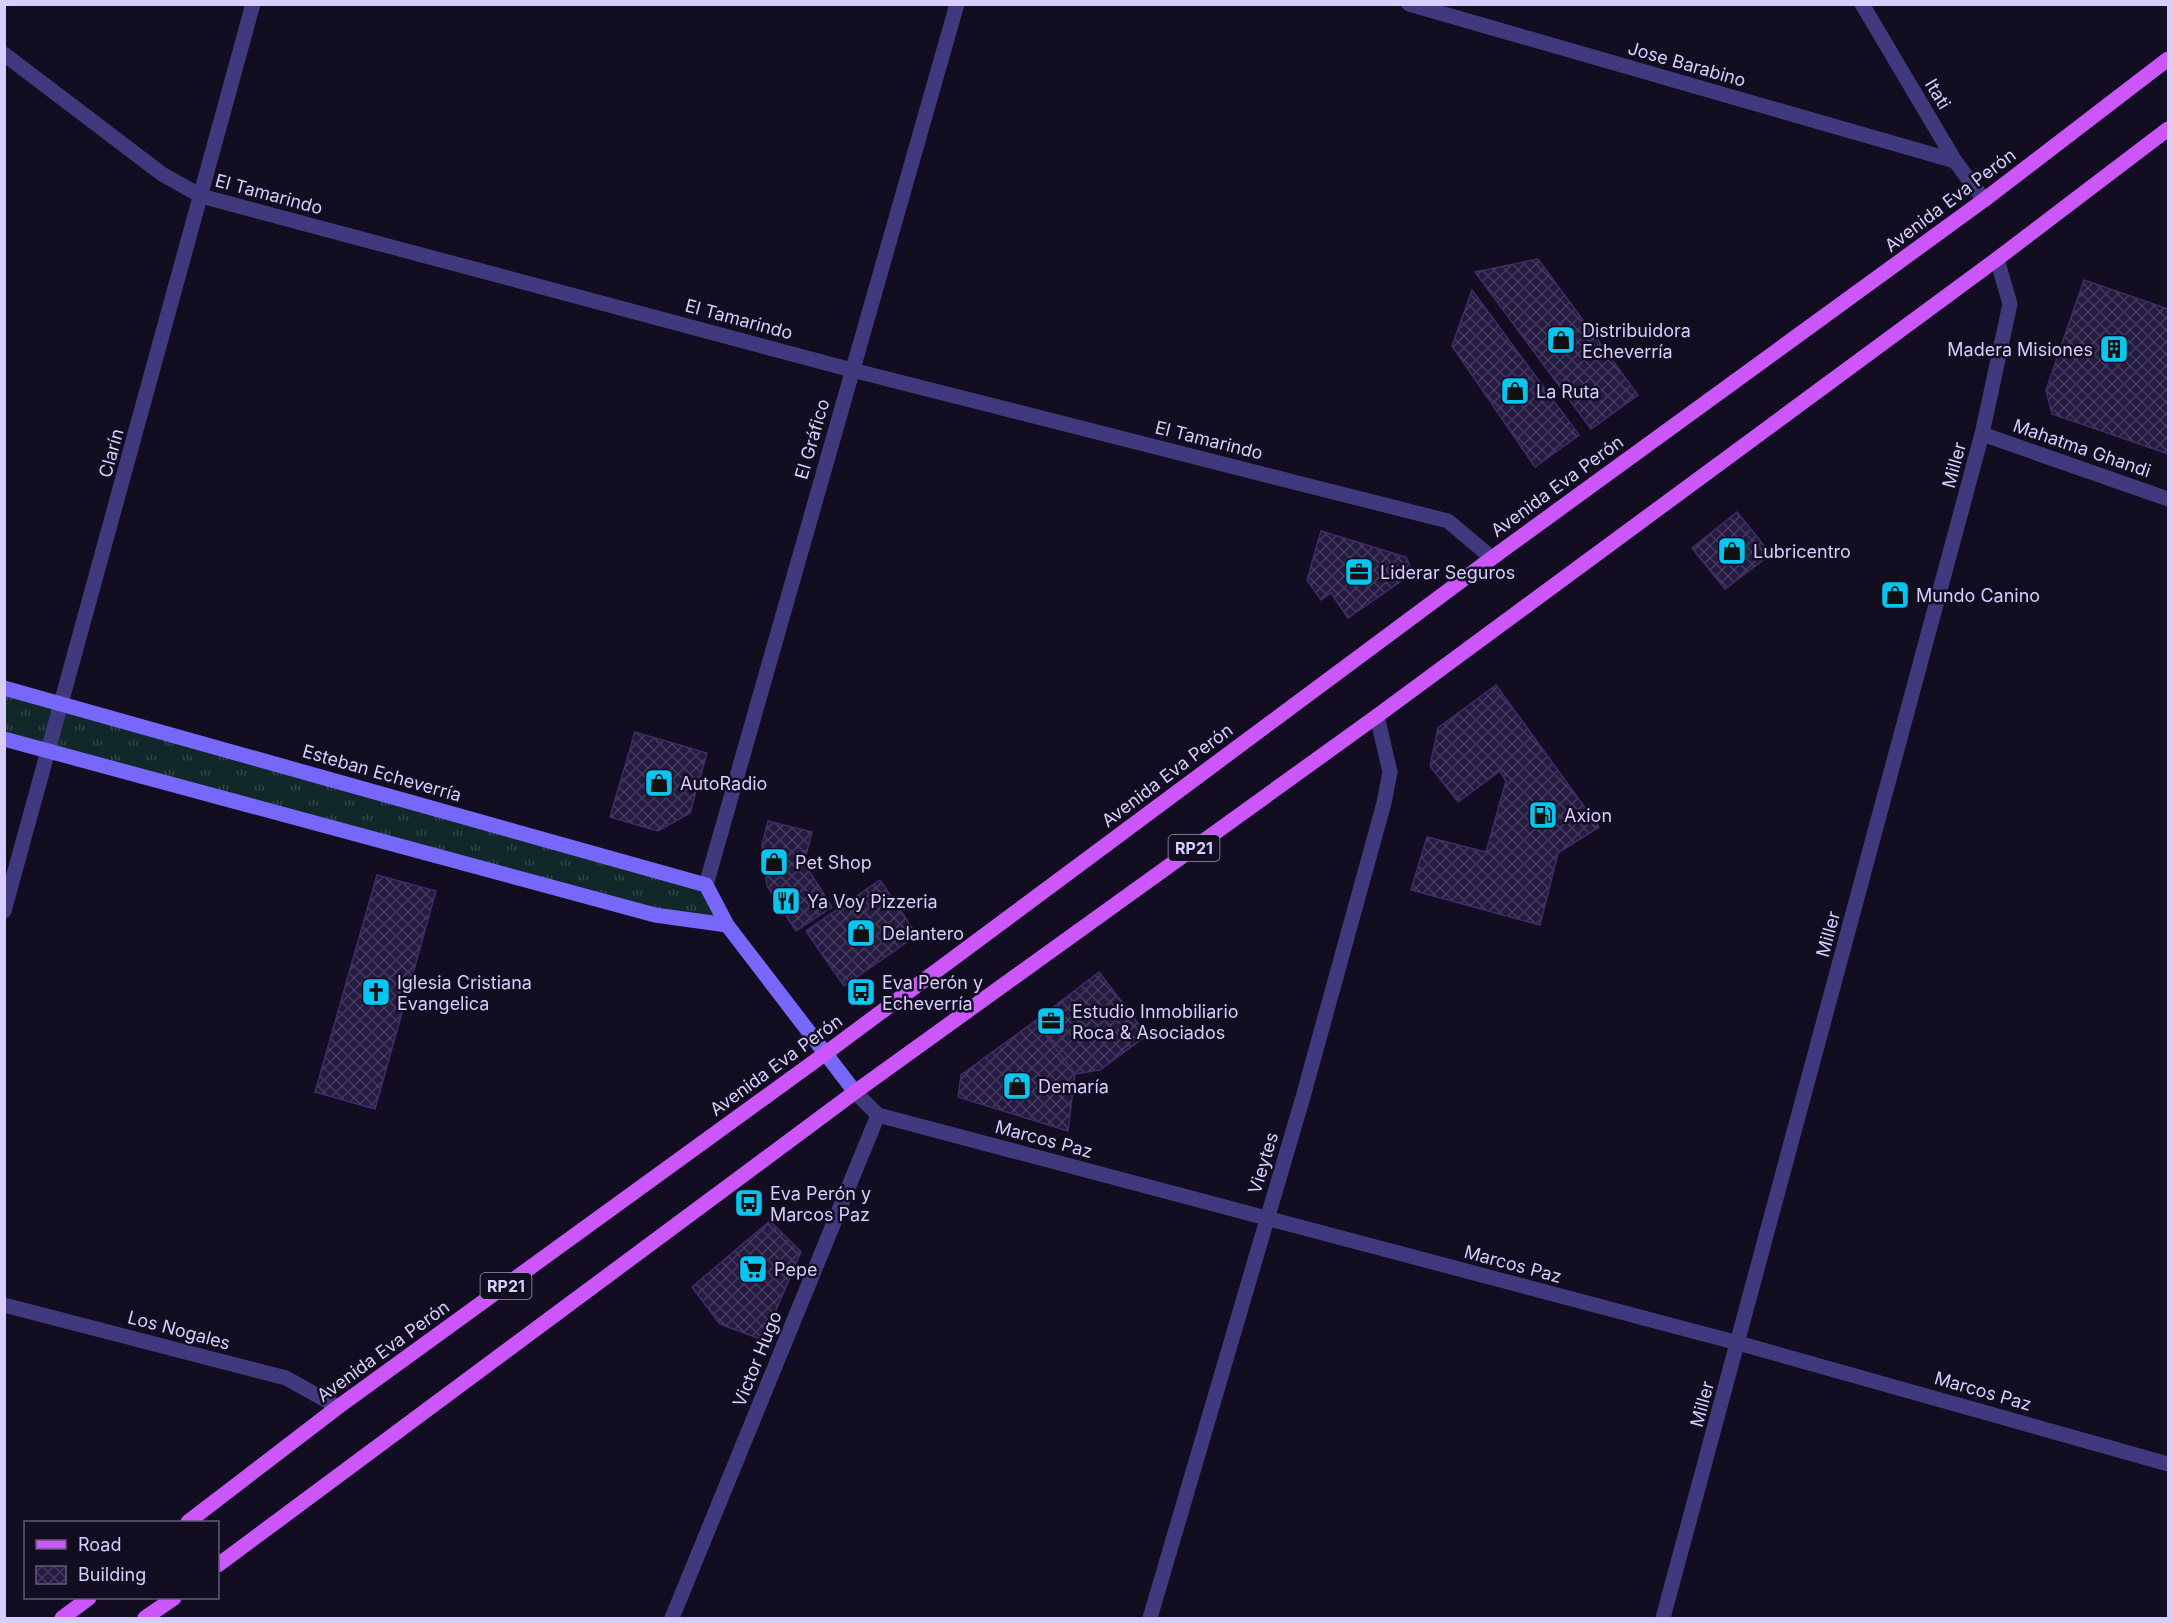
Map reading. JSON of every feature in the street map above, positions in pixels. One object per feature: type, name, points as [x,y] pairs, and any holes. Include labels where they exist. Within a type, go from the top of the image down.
[{"type":"main road","name":"Avenida Eva Perón","points":[[189,1521],[338,1407],[826,1053],[1492,558],[1984,200],[2169,59]]},
{"type":"main road","name":"RP21","points":[[219,1564],[855,1092],[1377,716],[1997,259],[2169,129]]},
{"type":"main road","name":"Esteban Echeverría","points":[[4,688],[706,885]]},
{"type":"main road","points":[[4,740],[655,915],[727,925]]},
{"type":"main road","points":[[706,885],[727,925],[855,1092]]},
{"type":"main road","points":[[62,1618],[88,1599]]},
{"type":"main road","points":[[145,1618],[173,1599]]},
{"type":"street","name":"Clarín","points":[[4,911],[253,4]]},
{"type":"street","name":"El Gráfico","points":[[706,885],[957,4]]},
{"type":"street","name":"Jose Barabino","points":[[1409,4],[1955,161]]},
{"type":"street","name":"Itati","points":[[1862,4],[1955,161],[1984,200]]},
{"type":"street","name":"El Tamarindo","points":[[4,54],[162,174],[201,196],[852,370],[1448,521],[1492,558]]},
{"type":"street","name":"Miller","points":[[1663,1618],[1982,434],[2010,304],[1997,259]]},
{"type":"street","name":"Mahatma Ghandi","points":[[1982,434],[2169,499]]},
{"type":"street","name":"Vieytes","points":[[1150,1618],[1303,1097],[1384,803],[1390,772],[1377,716]]},
{"type":"street","name":"Marcos Paz","points":[[855,1092],[878,1115],[1738,1343],[2169,1464]]},
{"type":"street","name":"Victor Hugo","points":[[672,1618],[878,1115]]},
{"type":"street","name":"Los Nogales","points":[[4,1305],[286,1378],[338,1407]]},
{"type":"green space","points":[[4,688],[706,885],[727,925],[655,915],[5,739]]},
{"type":"building","name":"Distribuidora Echeverría","points":[[1538,259],[1638,395],[1591,429],[1475,272]]},
{"type":"building","name":"Madera Misiones","points":[[2084,280],[2168,309],[2168,454],[2052,414],[2046,390]]},
{"type":"building","name":"La Ruta","points":[[1472,290],[1579,435],[1535,467],[1452,346]]},
{"type":"building","name":"Lubricentro","points":[[1737,512],[1771,554],[1725,589],[1692,548]]},
{"type":"building","name":"Liderar Seguros","points":[[1321,531],[1406,557],[1411,568],[1407,577],[1348,618],[1331,593],[1321,600],[1307,580]]},
{"type":"building","name":"Axion","points":[[1496,685],[1599,827],[1558,853],[1540,925],[1411,890],[1427,837],[1486,852],[1506,781],[1500,771],[1458,802],[1430,766],[1438,728]]},
{"type":"building","name":"AutoRadio","points":[[635,732],[707,753],[690,813],[658,831],[610,817]]},
{"type":"building","points":[[768,821],[812,832],[804,863],[832,907],[796,931],[767,886],[762,845]]},
{"type":"building","name":"Iglesia Cristiana Evangelica","points":[[377,875],[436,891],[375,1109],[315,1092]]},
{"type":"building","name":"Delantero","points":[[880,880],[917,935],[844,986],[806,931]]},
{"type":"building","points":[[1099,972],[1147,1035],[1100,1070],[1075,1074],[1035,1021]]},
{"type":"building","name":"Demaría","points":[[1035,1021],[1075,1074],[1068,1131],[958,1097],[961,1075]]},
{"type":"building","name":"Pepe","points":[[770,1221],[801,1252],[763,1340],[720,1324],[692,1287]]},
{"type":"place","name":"Distribuidora Echeverría","points":[[1561,340]]},
{"type":"place","name":"Madera Misiones","points":[[2114,349]]},
{"type":"place","name":"La Ruta","points":[[1515,391]]},
{"type":"place","name":"Lubricentro","points":[[1732,551]]},
{"type":"place","name":"Liderar Seguros","points":[[1359,572]]},
{"type":"place","name":"Mundo Canino","points":[[1895,595]]},
{"type":"place","name":"AutoRadio","points":[[659,783]]},
{"type":"place","name":"Axion","points":[[1543,815]]},
{"type":"place","name":"Pet Shop","points":[[774,862]]},
{"type":"place","name":"Ya Voy Pizzeria","points":[[786,901]]},
{"type":"place","name":"Delantero","points":[[861,933]]},
{"type":"place","name":"Iglesia Cristiana Evangelica","points":[[376,992]]},
{"type":"place","name":"Eva Perón y Echeverría","points":[[861,992]]},
{"type":"place","name":"Estudio Inmobiliario Roca & Asociados","points":[[1051,1021]]},
{"type":"place","name":"Demaría","points":[[1017,1086]]},
{"type":"place","name":"Eva Perón y Marcos Paz","points":[[749,1203]]},
{"type":"place","name":"Pepe","points":[[753,1269]]}]
